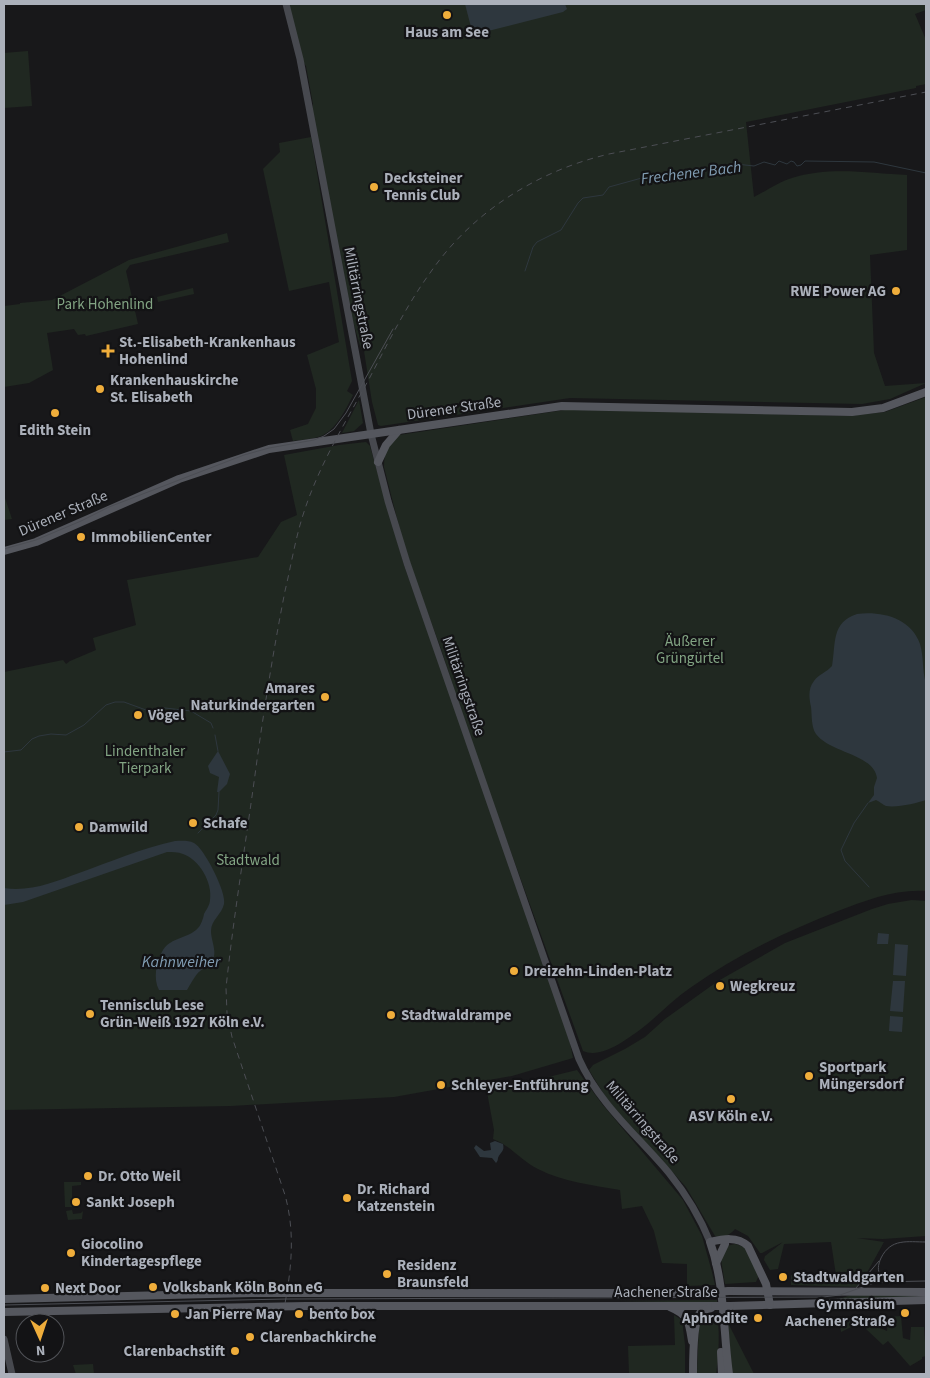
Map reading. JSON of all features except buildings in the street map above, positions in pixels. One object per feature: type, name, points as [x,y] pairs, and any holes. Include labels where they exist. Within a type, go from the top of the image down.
[{"type":"main road","name":"Militärringstraße","points":[[286,4],[300,59],[378,462],[407,563],[579,1059],[591,1083],[605,1102],[679,1186],[711,1244],[722,1295],[729,1374]]},
{"type":"main road","name":"Dürener Straße","points":[[4,551],[36,542],[179,479],[269,449],[570,405],[843,412],[870,410],[896,404],[926,392]]},
{"type":"main road","points":[[378,462],[386,445],[399,430]]},
{"type":"main road","points":[[711,1244],[733,1239],[743,1242],[748,1246],[768,1291],[770,1305]]},
{"type":"main road","points":[[711,1244],[725,1244],[736,1240]]},
{"type":"main road","points":[[716,1263],[725,1244]]},
{"type":"main road","points":[[733,1291],[754,1286],[762,1276]]},
{"type":"main road","name":"Aachener Straße","points":[[4,1299],[208,1294],[733,1291],[926,1292]]},
{"type":"main road","points":[[406,1306],[416,1299],[413,1293]]},
{"type":"main road","points":[[197,1308],[208,1304],[210,1298],[208,1294]]},
{"type":"main road","points":[[220,1307],[216,1305],[216,1300],[222,1294]]},
{"type":"main road","name":"Aachener Straße","points":[[4,1312],[220,1307],[730,1306],[874,1300],[926,1300]]},
{"type":"main road","points":[[661,1305],[679,1311],[686,1316],[689,1322],[693,1348],[693,1374]]},
{"type":"main road","points":[[693,1348],[699,1315],[715,1306]]},
{"type":"main road","name":"Militärringstraße","points":[[722,1374],[721,1347],[724,1332]]},
{"type":"main road","points":[[4,1339],[12,1374]]},
{"type":"green space","points":[[289,4],[926,4],[926,10],[915,14],[926,40],[926,84],[916,86],[916,88],[746,122],[754,197],[777,184],[806,174],[849,171],[907,175],[907,250],[870,255],[874,353],[885,386],[926,383],[890,399],[862,404],[570,398],[378,425],[372,402],[364,351],[361,349],[351,315],[312,110],[313,104],[306,66],[303,62]]},
{"type":"green space","points":[[28,51],[32,106],[4,108],[4,53]]},
{"type":"green space","points":[[311,137],[352,381],[347,391],[353,395],[340,418],[326,433],[314,438],[293,441],[290,430],[308,424],[316,408],[316,389],[307,355],[339,342],[329,282],[289,291],[263,169],[280,152],[279,143]]},
{"type":"green space","name":"Park Hohenlind","points":[[227,233],[229,242],[130,265],[126,271],[138,324],[86,336],[85,334],[78,335],[74,329],[47,333],[53,370],[29,383],[4,387],[4,306],[52,300],[129,260]]},
{"type":"green space","points":[[193,288],[194,294],[158,302],[157,297]]},
{"type":"green space","name":"Äußerer Grüngürtel","points":[[926,397],[926,891],[903,892],[870,899],[781,936],[707,976],[621,1043],[598,1052],[590,1053],[583,1051],[475,753],[402,538],[384,467],[387,448],[399,435],[571,409],[848,416],[885,412]]},
{"type":"green space","points":[[359,400],[363,423],[354,431],[342,433]]},
{"type":"green space","name":"Stadtwald","points":[[366,442],[370,446],[404,565],[538,941],[573,1058],[512,1076],[394,1097],[231,1106],[4,1110],[4,672],[63,660],[66,664],[96,650],[93,638],[136,625],[127,580],[258,557],[281,522],[297,515],[284,455]]},
{"type":"green space","points":[[5,498],[12,519],[4,520]]},
{"type":"green space","name":"Sportpark Müngersdorf","points":[[912,900],[926,901],[926,1236],[883,1239],[857,1238],[884,1242],[857,1287],[791,1285],[791,1275],[836,1275],[831,1242],[784,1244],[778,1269],[770,1270],[764,1260],[765,1256],[783,1242],[760,1253],[748,1236],[735,1229],[726,1236],[715,1236],[686,1187],[608,1101],[589,1070],[593,1065],[645,1037],[665,1019],[718,981],[785,943],[872,909]]},
{"type":"green space","points":[[577,1070],[602,1104],[683,1200],[702,1236],[715,1285],[687,1286],[687,1264],[662,1263],[654,1231],[642,1206],[622,1209],[620,1190],[557,1177],[532,1166],[505,1145],[493,1139],[494,1130],[487,1092]]},
{"type":"green space","points":[[64,1182],[81,1182],[81,1185],[72,1186],[72,1207],[65,1207]]},
{"type":"green space","points":[[72,1210],[73,1214],[83,1211],[82,1219],[68,1220],[66,1211]]},
{"type":"green space","points":[[735,1244],[745,1247],[759,1275],[756,1282],[725,1284],[721,1259],[727,1246]]},
{"type":"green space","points":[[854,1294],[926,1294],[926,1297],[866,1298],[836,1301]]},
{"type":"green space","points":[[717,1300],[717,1303],[618,1301]]},
{"type":"green space","points":[[716,1314],[719,1335],[716,1374],[697,1374],[699,1322],[701,1315]]},
{"type":"green space","points":[[674,1315],[682,1320],[685,1345],[685,1374],[629,1374],[628,1346],[675,1345]]},
{"type":"green space","points":[[901,1316],[903,1338],[910,1340],[911,1327],[924,1327],[926,1356],[910,1366],[888,1341],[883,1345],[866,1329],[869,1324],[853,1326],[841,1332],[840,1325],[844,1324],[843,1319],[880,1317],[880,1328],[887,1331],[888,1317]]},
{"type":"green space","points":[[728,1323],[754,1374],[732,1374]]},
{"type":"green space","points":[[93,1364],[94,1374],[76,1374],[73,1365]]},
{"type":"water","points":[[465,4],[565,4],[567,9],[563,12],[476,34],[472,31]]},
{"type":"water","points":[[857,614],[886,615],[903,622],[916,635],[920,644],[926,683],[926,800],[896,806],[886,806],[876,800],[868,803],[874,795],[877,778],[874,770],[860,759],[831,746],[814,731],[809,697],[812,684],[832,666],[836,635],[839,628],[843,622]]},
{"type":"water","points":[[218,751],[230,774],[227,784],[217,792],[219,777],[210,773],[208,766]]},
{"type":"water","name":"Kahnweiher","points":[[175,841],[189,841],[198,847],[214,871],[224,898],[223,908],[211,927],[214,958],[197,974],[187,990],[159,990],[156,975],[157,965],[163,950],[170,943],[194,932],[198,928],[209,904],[210,893],[207,879],[204,872],[189,857],[179,853],[167,852],[23,902],[4,905],[4,888],[23,889],[61,880],[138,851]]},
{"type":"water","points":[[878,933],[889,934],[888,944],[877,944]]},
{"type":"water","points":[[895,944],[908,945],[906,976],[893,975]]},
{"type":"water","points":[[893,981],[905,981],[903,1012],[890,1011]]},
{"type":"water","points":[[890,1016],[903,1017],[902,1032],[889,1031]]},
{"type":"water","points":[[495,1141],[503,1144],[503,1150],[496,1163],[492,1158],[480,1157],[474,1148],[476,1145],[484,1151],[491,1150],[490,1143]]},
{"type":"waterway","name":"Frechener Bach","points":[[525,271],[533,247],[537,242],[561,230],[583,198],[603,195],[609,187],[649,176],[664,177],[694,173],[714,167],[736,164],[754,166],[764,162],[775,165],[779,161],[787,164],[791,161],[797,166],[805,161],[874,162],[926,173]]},
{"type":"waterway","points":[[4,752],[21,750],[32,739],[39,736],[51,734],[66,735],[84,725],[106,705],[115,702],[124,702],[146,710],[165,708],[191,711],[211,723],[213,728]]},
{"type":"waterway","points":[[215,735],[218,751]]},
{"type":"waterway","points":[[198,833],[216,815],[219,792]]},
{"type":"waterway","points":[[868,803],[854,823],[841,850],[845,861],[869,887]]},
{"type":"tram line","points":[[4,549],[36,540],[109,507],[244,455],[269,448],[314,440],[324,436],[334,429],[346,413],[393,329]]},
{"type":"tram line","points":[[889,1283],[881,1277],[878,1270],[885,1252],[900,1242],[926,1242]]},
{"type":"tram line","points":[[856,1288],[879,1261]]},
{"type":"tram line","points":[[4,1305],[286,1299],[823,1297],[840,1295],[877,1282],[926,1281]]},
{"type":"railway","points":[[283,1314],[291,1254],[288,1210],[285,1195],[232,1037],[227,1013],[226,988],[263,717],[285,591],[303,515],[316,480],[333,446],[413,298],[430,273],[466,231],[508,197],[557,171],[582,161],[609,154],[926,92]]},
{"type":"place","name":"Haus am See","points":[[447,15]]},
{"type":"place","name":"Decksteiner Tennis Club","points":[[374,187]]},
{"type":"place","name":"RWE Power AG","points":[[896,291]]},
{"type":"place","name":"St.-Elisabeth-Krankenhaus Hohenlind","points":[[108,351]]},
{"type":"place","name":"Krankenhauskirche St. Elisabeth","points":[[100,389]]},
{"type":"place","name":"Edith Stein","points":[[55,413]]},
{"type":"place","name":"ImmobilienCenter","points":[[81,537]]},
{"type":"place","name":"Amares Naturkindergarten","points":[[325,697]]},
{"type":"place","name":"Vögel","points":[[138,715]]},
{"type":"place","name":"Schafe","points":[[193,823]]},
{"type":"place","name":"Damwild","points":[[79,827]]},
{"type":"place","name":"Dreizehn-Linden-Platz","points":[[514,971]]},
{"type":"place","name":"Wegkreuz","points":[[720,986]]},
{"type":"place","name":"Tennisclub Lese Grün-Weiß 1927 Köln e.V.","points":[[90,1014]]},
{"type":"place","name":"Stadtwaldrampe","points":[[391,1015]]},
{"type":"place","name":"Sportpark Müngersdorf","points":[[809,1076]]},
{"type":"place","name":"Schleyer-Entführung","points":[[441,1085]]},
{"type":"place","name":"ASV Köln e.V.","points":[[731,1099]]},
{"type":"place","name":"Dr. Otto Weil","points":[[88,1176]]},
{"type":"place","name":"Dr. Richard Katzenstein","points":[[347,1198]]},
{"type":"place","name":"Sankt Joseph","points":[[76,1202]]},
{"type":"place","name":"Giocolino Kindertagespflege","points":[[71,1253]]},
{"type":"place","name":"Residenz Braunsfeld","points":[[387,1274]]},
{"type":"place","name":"Stadtwaldgarten","points":[[783,1277]]},
{"type":"place","name":"Volksbank Köln Bonn eG","points":[[153,1287]]},
{"type":"place","name":"Next Door","points":[[45,1288]]},
{"type":"place","name":"Gymnasium Aachener Straße","points":[[905,1313]]},
{"type":"place","name":"Jan Pierre May","points":[[175,1314]]},
{"type":"place","name":"bento box","points":[[299,1314]]},
{"type":"place","name":"Aphrodite","points":[[758,1318]]},
{"type":"place","name":"Clarenbachkirche","points":[[250,1337]]},
{"type":"place","name":"Clarenbachstift","points":[[235,1351]]},
{"type":"park label","name":"Lindenthaler Tierpark","points":[[145,760]]}]
